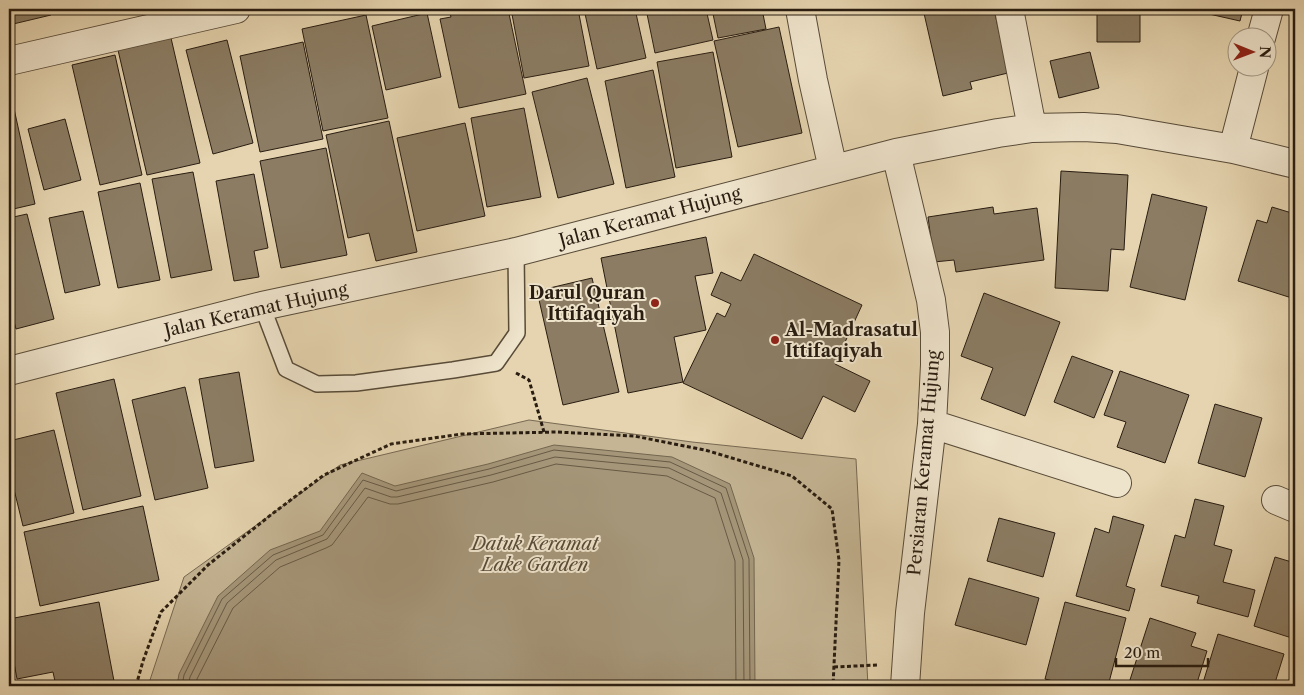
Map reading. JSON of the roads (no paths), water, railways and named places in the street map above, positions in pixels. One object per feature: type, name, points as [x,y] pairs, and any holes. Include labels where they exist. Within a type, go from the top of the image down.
[{"type":"street","points":[[9,61],[236,9]]},
{"type":"street","points":[[800,9],[813,80],[833,169]]},
{"type":"street","points":[[1010,9],[1032,128]]},
{"type":"street","points":[[1264,28],[1269,9]]},
{"type":"street","points":[[1232,149],[1251,78]]},
{"type":"street","name":"Jalan Keramat Hujung","points":[[9,371],[262,306],[516,252],[896,153],[998,133],[1032,128],[1084,127],[1117,129],[1232,149],[1295,164]]},
{"type":"street","name":"Persiaran Keramat Hujung","points":[[896,153],[931,300],[935,332],[932,424],[910,613],[908,679]]},
{"type":"street","points":[[932,424],[1117,483]]},
{"type":"lane","points":[[262,306],[286,369],[317,384],[356,383],[496,362],[517,333],[516,252]]},
{"type":"water","name":"Datuk Keramat Lake Garden","points":[[554,445],[672,457],[730,484],[754,558],[755,686],[177,686],[179,674],[218,596],[270,550],[320,531],[362,473],[395,486],[488,464]]},
{"type":"place","name":"Darul Quran Ittifaqiyah","points":[[655,303]]},
{"type":"place","name":"Al-Madrasatul Ittifaqiyah","points":[[775,340]]}]
